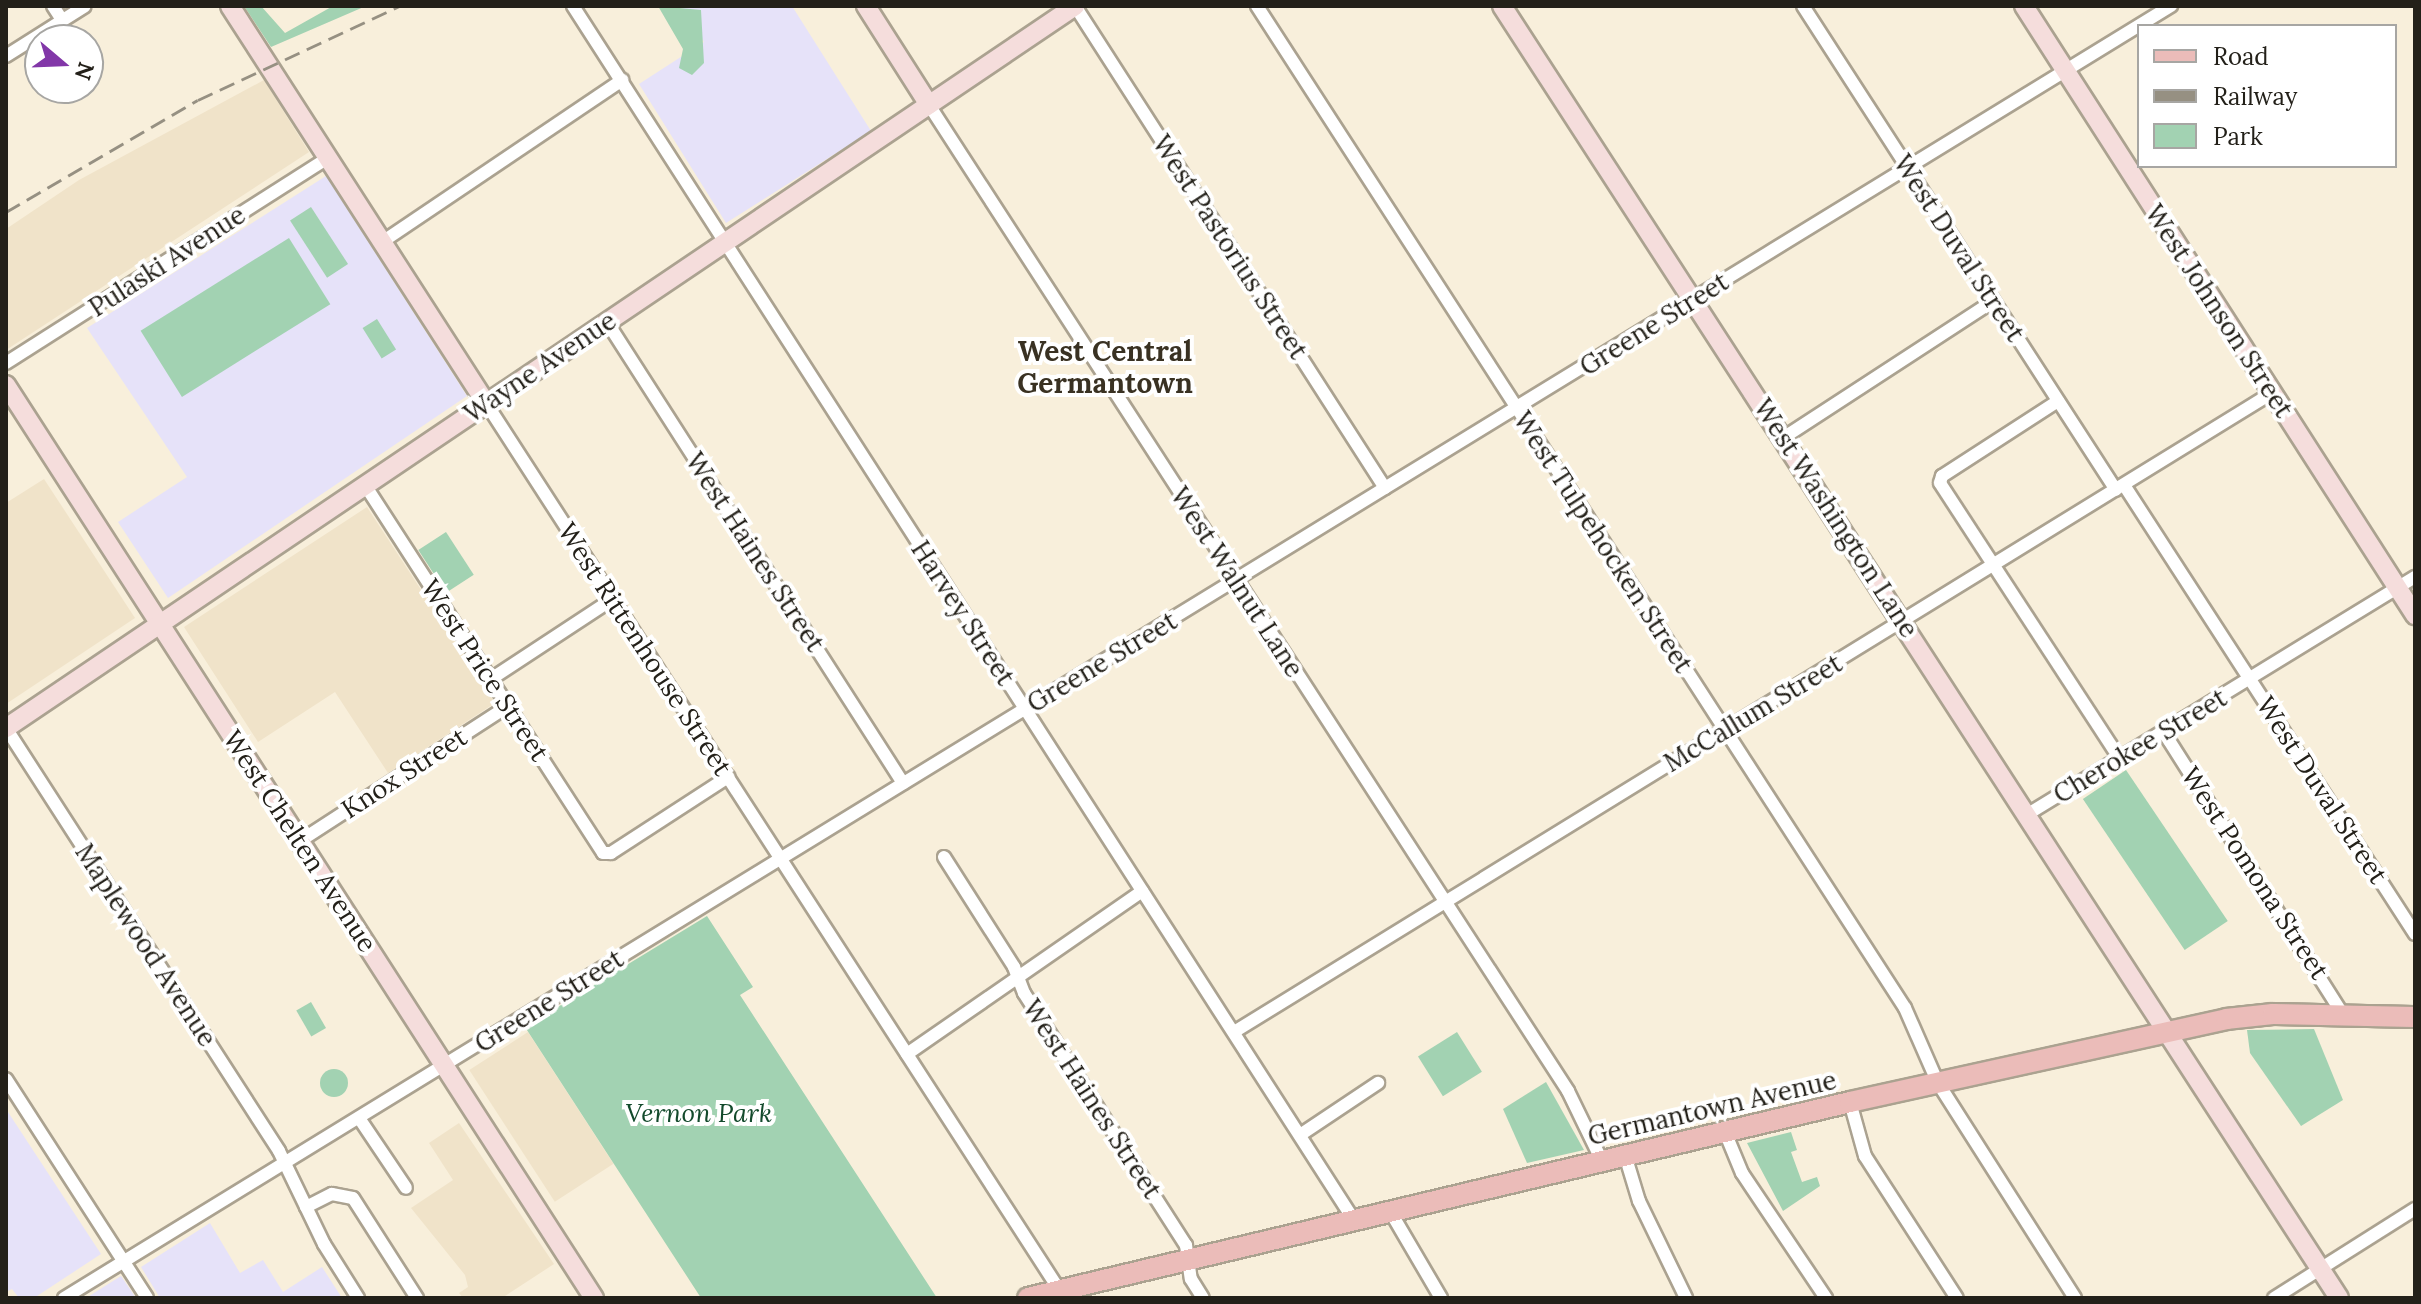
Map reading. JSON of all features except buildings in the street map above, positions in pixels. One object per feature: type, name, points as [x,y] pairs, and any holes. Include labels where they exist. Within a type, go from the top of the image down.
[{"type":"main road","name":"West Rittenhouse Street","points":[[230,6],[486,403]]},
{"type":"main road","name":"West Walnut Lane","points":[[866,6],[929,105]]},
{"type":"main road","name":"Wayne Avenue","points":[[6,728],[1075,6]]},
{"type":"main road","name":"West Washington Lane","points":[[1502,6],[2169,1031],[2339,1298]]},
{"type":"main road","name":"West Johnson Street","points":[[2024,6],[2415,615]]},
{"type":"main road","name":"West Chelten Avenue","points":[[6,385],[594,1298]]},
{"type":"main road","name":"Germantown Avenue","points":[[1028,1298],[1850,1102],[2169,1031],[2252,1015],[2415,1017]]},
{"type":"street","points":[[53,6],[62,20]]},
{"type":"street","points":[[6,56],[85,6]]},
{"type":"street","name":"Harvey Street","points":[[573,6],[1354,1220]]},
{"type":"street","name":"West Pastorius Street","points":[[1075,6],[1385,488]]},
{"type":"street","name":"West Tulpehocken Street","points":[[1257,6],[1905,1008],[1938,1083],[2075,1298]]},
{"type":"street","name":"West Duval Street","points":[[1803,6],[2058,401],[2250,679],[2415,934]]},
{"type":"street","name":"Greene Street","points":[[2142,24],[2171,6]]},
{"type":"street","name":"Greene Street","points":[[64,1298],[2137,27]]},
{"type":"street","points":[[382,242],[622,80]]},
{"type":"street","name":"West Walnut Lane","points":[[929,105],[1575,1104],[1602,1161]]},
{"type":"street","name":"Pulaski Avenue","points":[[6,363],[328,158]]},
{"type":"street","points":[[1783,438],[1993,301]]},
{"type":"street","name":"West Haines Street","points":[[607,322],[903,783]]},
{"type":"street","name":"McCallum Street","points":[[1234,1032],[2272,393]]},
{"type":"street","points":[[2058,401],[1940,479],[2119,758]]},
{"type":"street","name":"West Rittenhouse Street","points":[[486,403],[1060,1291]]},
{"type":"street","name":"West Price Street","points":[[365,485],[606,854],[728,777]]},
{"type":"street","name":"Cherokee Street","points":[[2028,814],[2415,577]]},
{"type":"street","points":[[491,679],[613,599]]},
{"type":"street","name":"Knox Street","points":[[300,841],[508,706]]},
{"type":"street","name":"Maplewood Avenue","points":[[6,728],[285,1163],[306,1207],[358,1298]]},
{"type":"street","name":"West Pomona Street","points":[[2163,731],[2344,1016]]},
{"type":"street","name":"West Haines Street","points":[[944,857],[1186,1245],[1191,1279],[1203,1298]]},
{"type":"street","points":[[907,1054],[1142,891]]},
{"type":"street","points":[[6,1079],[147,1298]]},
{"type":"street","points":[[1300,1135],[1378,1083]]},
{"type":"street","points":[[1850,1102],[1865,1156],[1957,1298]]},
{"type":"street","points":[[359,1118],[406,1188]]},
{"type":"street","points":[[1725,1132],[1757,1198],[1826,1298]]},
{"type":"street","points":[[1625,1155],[1639,1201],[1686,1298]]},
{"type":"street","points":[[306,1207],[332,1194],[353,1198],[417,1298]]},
{"type":"street","points":[[2274,1298],[2415,1209]]},
{"type":"street","points":[[1390,1211],[1441,1298]]},
{"type":"shaded area","points":[[681,6],[792,6],[871,131],[726,223],[639,84],[704,42]]},
{"type":"shaded area","points":[[264,80],[309,152],[6,350],[6,229],[79,180]]},
{"type":"shaded area","points":[[326,176],[467,396],[168,598],[118,522],[187,477],[87,328]]},
{"type":"shaded area","points":[[44,479],[135,618],[6,704],[6,503]]},
{"type":"shaded area","points":[[367,507],[495,703],[388,773],[335,692],[258,742],[184,627]]},
{"type":"shaded area","points":[[528,1032],[614,1164],[555,1202],[469,1070]]},
{"type":"shaded area","points":[[6,1109],[101,1254],[34,1298],[19,1298],[12,1289],[6,1292]]},
{"type":"shaded area","points":[[459,1123],[554,1264],[502,1298],[463,1298],[459,1293],[468,1287],[465,1275],[411,1208],[453,1180],[429,1143]]},
{"type":"shaded area","points":[[210,1223],[240,1273],[263,1260],[283,1292],[322,1267],[342,1298],[160,1298],[141,1267]]},
{"type":"shaded area","points":[[121,1276],[136,1298],[86,1298]]},
{"type":"green space","points":[[244,6],[261,6],[285,33],[333,6],[366,6],[271,47]]},
{"type":"green space","points":[[658,6],[701,10],[704,63],[692,75],[679,68],[683,49]]},
{"type":"green space","points":[[311,207],[348,264],[327,278],[290,221]]},
{"type":"green space","points":[[289,238],[330,304],[182,397],[141,331]]},
{"type":"green space","points":[[377,319],[396,350],[382,359],[363,328]]},
{"type":"green space","points":[[446,532],[474,575],[446,593],[418,550]]},
{"type":"green space","points":[[2126,770],[2228,921],[2185,950],[2083,799]]},
{"type":"green space","name":"Vernon Park","points":[[707,916],[753,987],[740,995],[937,1298],[701,1298],[525,1027]]},
{"type":"green space","points":[[311,1002],[326,1028],[311,1036],[296,1011]]},
{"type":"green space","points":[[2314,1029],[2343,1100],[2301,1126],[2250,1053],[2247,1030]]},
{"type":"green space","points":[[1457,1032],[1482,1072],[1443,1096],[1418,1056]]},
{"type":"green space","points":[[334,1069],[344,1073],[348,1083],[344,1093],[334,1097],[324,1093],[320,1083],[324,1073]]},
{"type":"green space","points":[[1546,1082],[1584,1150],[1527,1163],[1503,1109]]},
{"type":"green space","points":[[1791,1132],[1797,1150],[1791,1152],[1802,1182],[1817,1177],[1820,1186],[1783,1211],[1747,1143]]},
{"type":"railway","points":[[6,212],[198,100],[400,6]]},
{"type":"district","name":"West Central Germantown","points":[[1105,367]]}]
